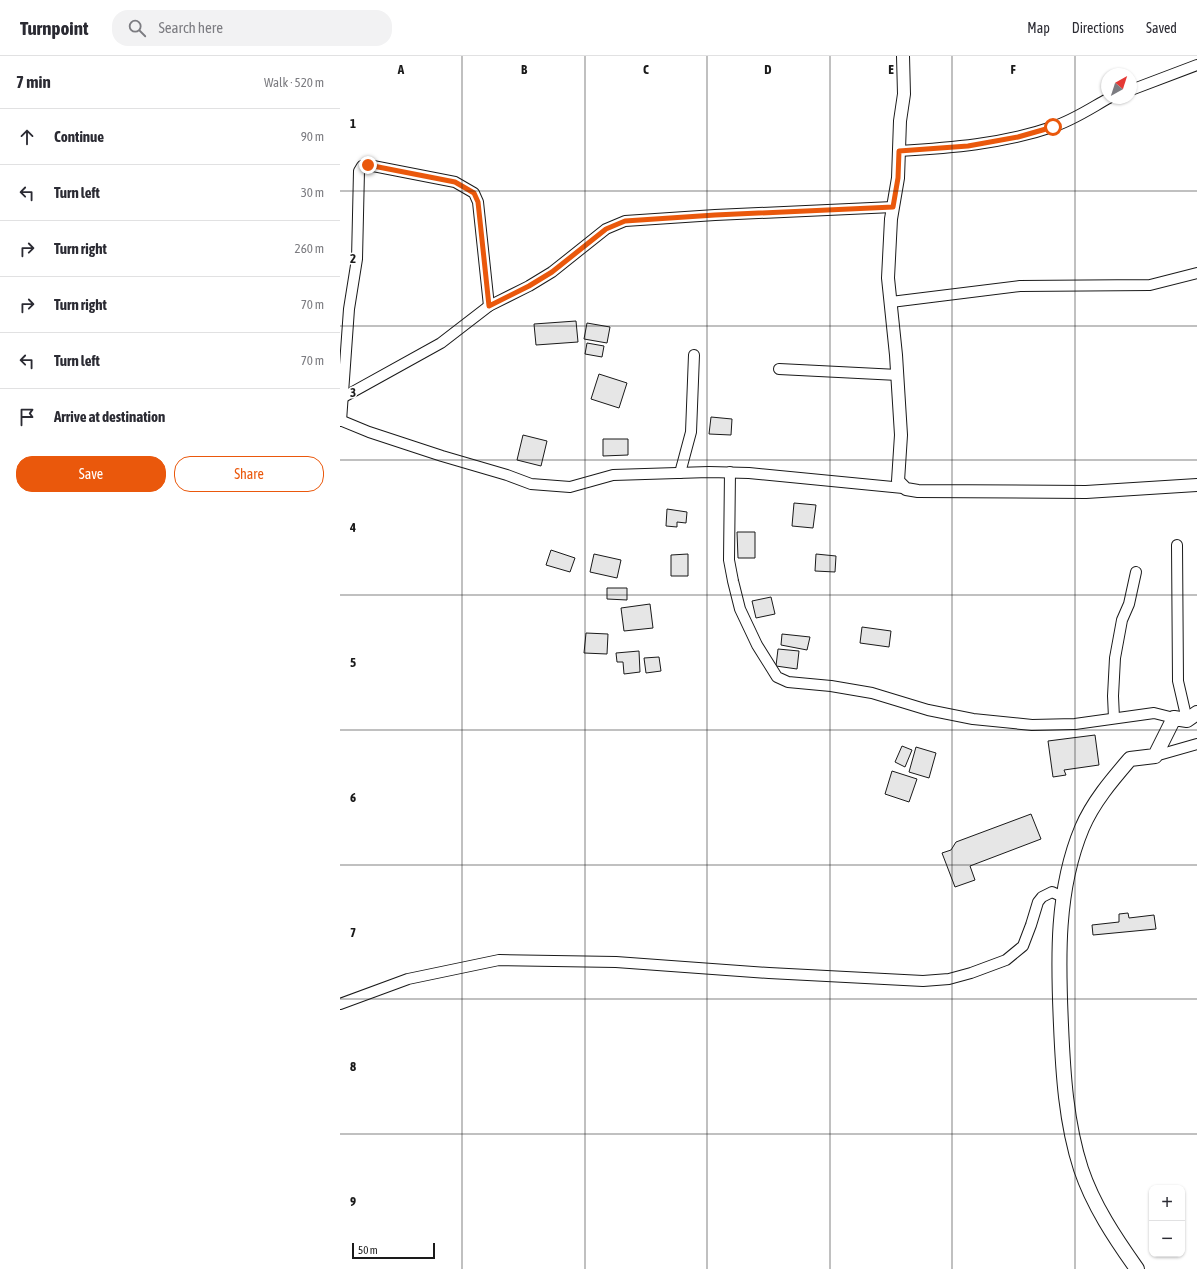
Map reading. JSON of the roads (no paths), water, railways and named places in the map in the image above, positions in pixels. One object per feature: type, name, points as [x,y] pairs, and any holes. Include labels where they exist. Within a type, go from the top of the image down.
[{"type":"main road","points":[[1137,1269],[1094,1200],[1081,1169],[1073,1136],[1063,1082],[1060,1010],[1060,950],[1063,897],[1072,858],[1082,828],[1110,782],[1130,759],[1155,756],[1186,717]]},
{"type":"street","points":[[903,56],[904,94],[900,121],[898,178],[893,207],[888,278],[898,375],[901,435],[898,480],[903,488]]},
{"type":"street","points":[[1137,88],[1197,66]]},
{"type":"street","points":[[899,151],[968,146],[1018,137],[1053,127],[1101,102]]},
{"type":"street","points":[[489,306],[478,202],[474,193],[455,182],[368,165],[362,166],[359,171],[357,259],[345,354],[341,420],[370,432],[531,484],[570,487],[613,475],[680,472],[730,472],[903,488],[918,492],[1086,492],[1197,485]]},
{"type":"street","points":[[342,398],[441,343],[489,306],[529,286],[552,272],[606,229],[625,221],[715,215],[893,207]]},
{"type":"street","points":[[891,302],[1020,286],[1150,285],[1197,273]]},
{"type":"street","points":[[680,472],[692,432],[694,355]]},
{"type":"street","points":[[779,370],[898,375]]},
{"type":"street","points":[[730,472],[729,560],[735,588],[740,609],[757,645],[777,677],[788,682],[831,686],[872,693],[928,710],[972,719],[1032,725],[1075,724],[1154,713],[1186,717],[1178,681],[1177,545]]},
{"type":"street","points":[[1114,718],[1113,696],[1115,658],[1122,620],[1129,604],[1136,572]]},
{"type":"street","points":[[1155,756],[1197,744]]},
{"type":"street","points":[[340,1004],[408,979],[499,960],[616,962],[923,981],[949,979],[971,973],[1006,960],[1022,946],[1031,926],[1038,902],[1042,897],[1052,892],[1063,897]]}]
